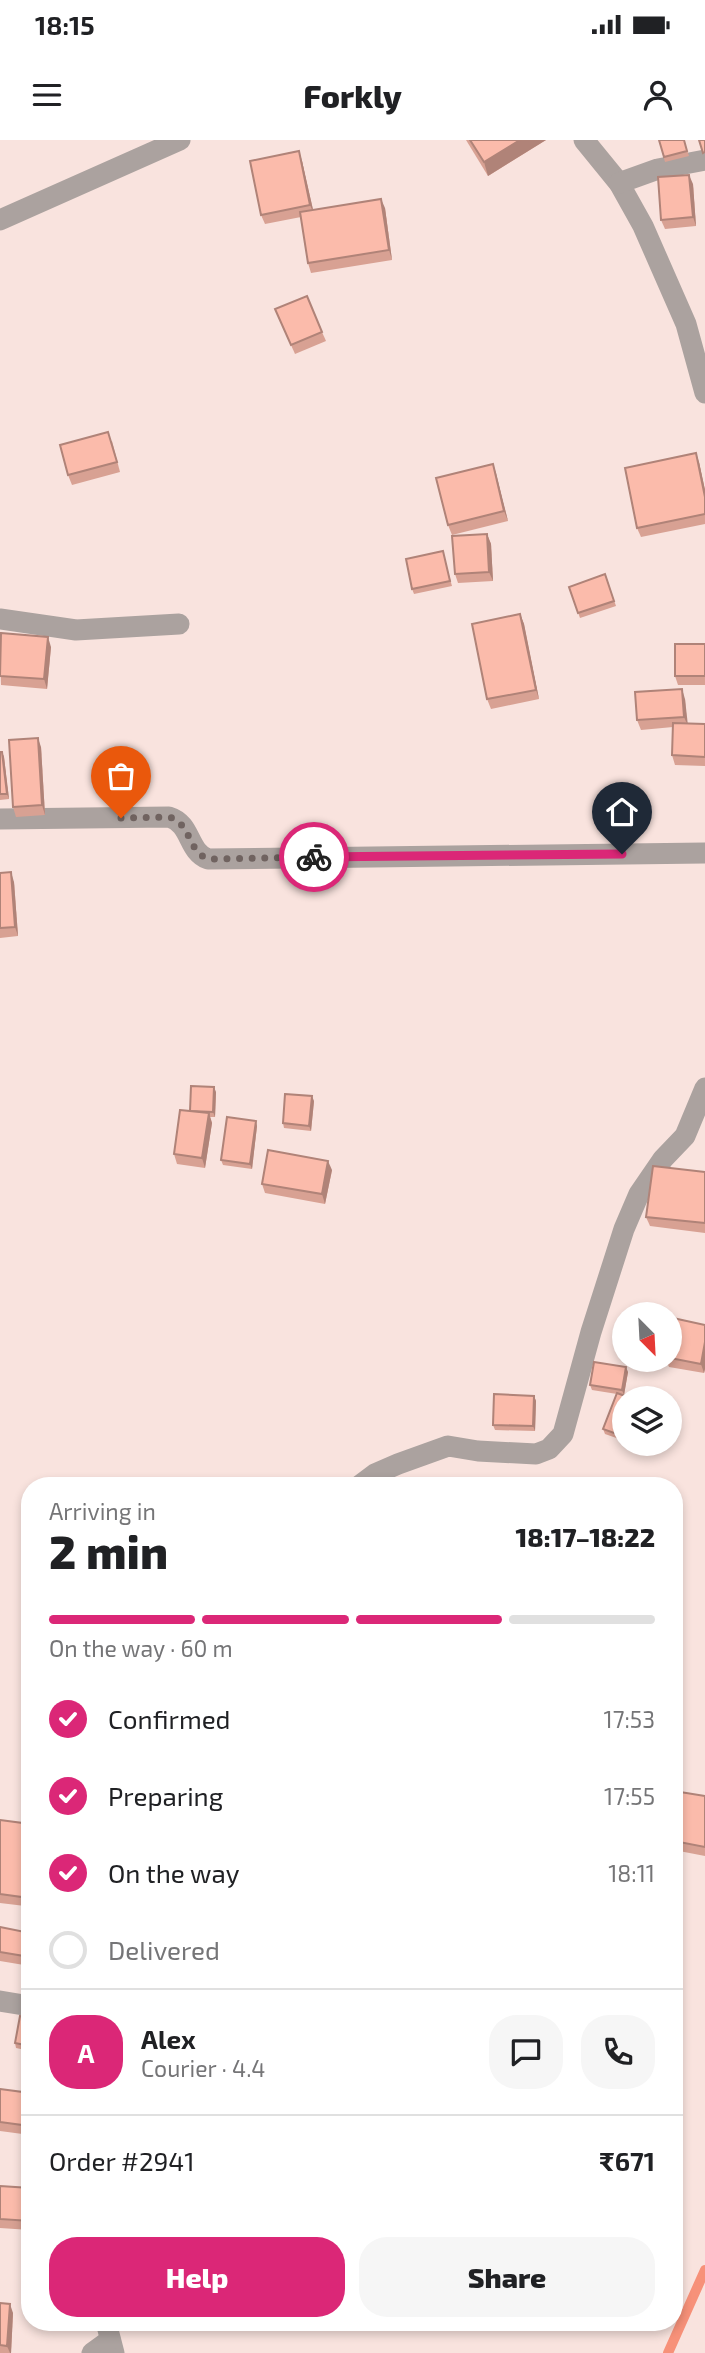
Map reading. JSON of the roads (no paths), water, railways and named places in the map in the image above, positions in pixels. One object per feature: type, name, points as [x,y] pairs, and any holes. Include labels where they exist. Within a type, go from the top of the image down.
[{"type":"street","points":[[0,220],[180,140]]},
{"type":"street","points":[[584,140],[619,183],[643,226],[687,324],[705,393]]},
{"type":"street","points":[[619,183],[658,169],[705,160]]},
{"type":"street","points":[[0,619],[76,630],[179,624]]},
{"type":"street","points":[[0,819],[169,817],[182,825],[194,850],[208,859],[705,853]]},
{"type":"street","points":[[371,1477],[398,1464],[448,1447],[536,1454],[549,1449],[563,1434],[598,1308],[624,1229],[639,1194],[663,1159],[685,1136],[705,1088]]},
{"type":"street","points":[[0,2001],[21,2004]]},
{"type":"street","points":[[92,2353],[110,2338]]},
{"type":"waterway","points":[[683,2319],[705,2270]]},
{"type":"waterway","points":[[668,2353],[678,2331]]}]
